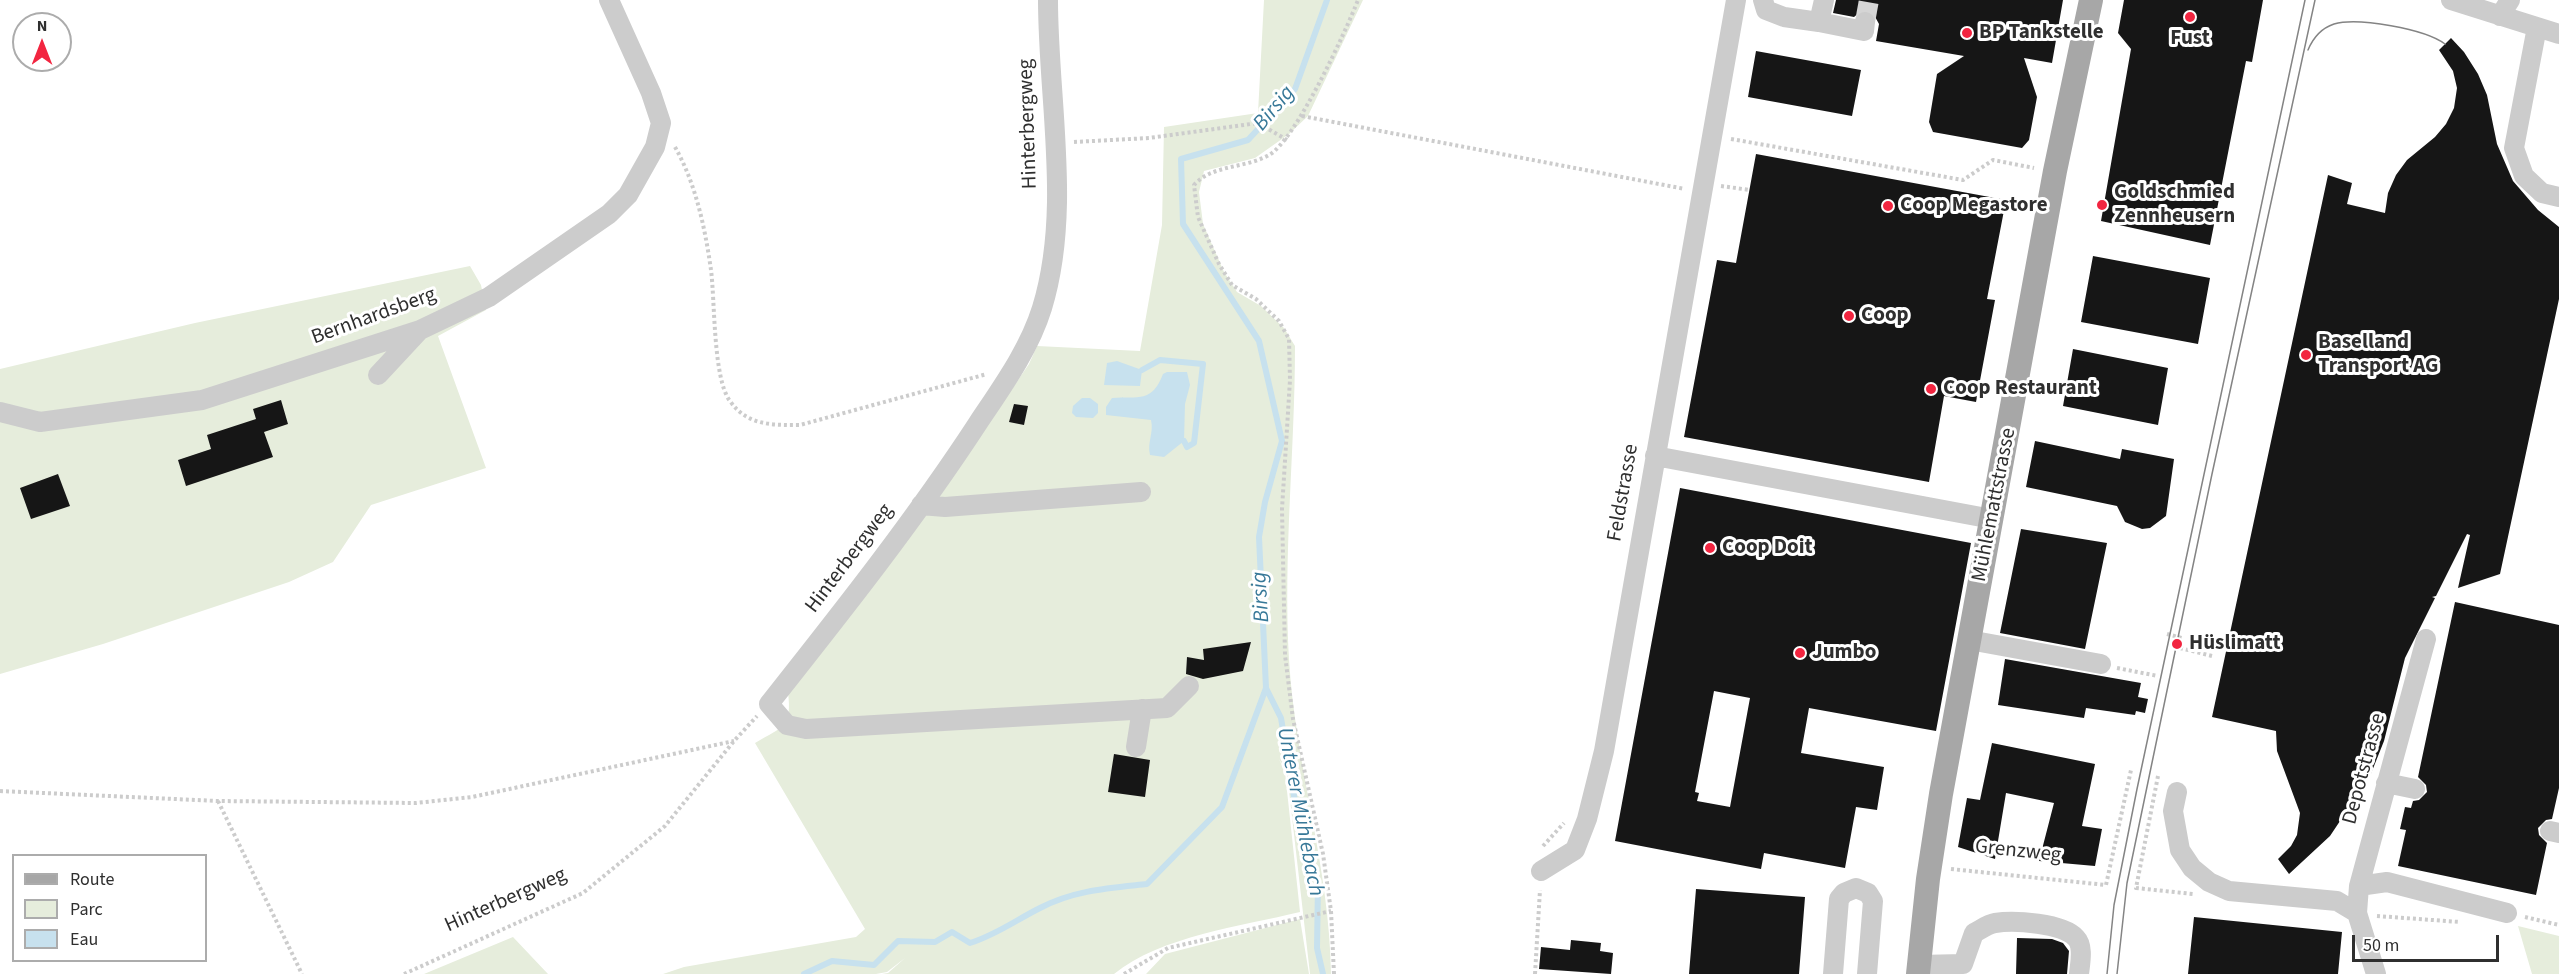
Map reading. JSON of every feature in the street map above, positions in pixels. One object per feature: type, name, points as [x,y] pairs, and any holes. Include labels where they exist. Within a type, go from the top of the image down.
[{"type":"main road","name":"Mühlemattstrasse","points":[[1919,969],[1928,879],[1970,640],[2055,171],[2090,1]]},
{"type":"street","points":[[609,0],[651,93],[661,123]]},
{"type":"street","name":"Hinterbergweg","points":[[769,704],[921,505],[1017,364],[1042,309],[1053,248],[1054,144],[1048,0]]},
{"type":"street","name":"Feldstrasse","points":[[1541,871],[1575,850],[1587,819],[1604,751],[1736,0]]},
{"type":"street","points":[[1763,0],[1766,10],[1784,17],[1864,31],[1865,22]]},
{"type":"street","points":[[1820,22],[1824,0]]},
{"type":"street","points":[[2451,0],[2505,8],[2537,27],[2559,34]]},
{"type":"street","points":[[2537,27],[2514,148],[2524,176],[2542,193],[2559,197]]},
{"type":"street","name":"Bernhardsberg","points":[[0,412],[40,422],[202,400],[420,330],[489,297],[609,214],[628,195],[644,170],[655,147],[661,123]]},
{"type":"street","points":[[378,375],[420,330]]},
{"type":"street","points":[[1655,456],[1992,519]]},
{"type":"street","points":[[921,505],[945,507],[1142,492]]},
{"type":"street","name":"Depotstrasse","points":[[2357,913],[2359,886],[2426,639]]},
{"type":"street","points":[[1970,640],[2101,664]]},
{"type":"street","points":[[769,704],[787,725],[806,729],[1167,708],[1189,686]]},
{"type":"street","points":[[1136,747],[1142,709]]},
{"type":"street","points":[[2386,783],[2415,789]]},
{"type":"street","points":[[2177,792],[2173,811],[2180,850],[2192,868],[2209,882],[2229,891],[2337,901],[2357,913],[2376,974]]},
{"type":"street","points":[[2359,886],[2387,882],[2506,913]]},
{"type":"street","points":[[1833,974],[1839,899],[1844,893],[1856,888],[1868,893],[1873,901],[1867,974]]},
{"type":"street","points":[[1919,969],[1962,969],[1974,933],[1992,924],[2014,922],[2062,928],[2077,938],[2080,947],[2079,974]]},
{"type":"path","points":[[1334,974],[1331,911],[1323,854],[1293,719],[1285,655],[1282,509],[1290,380],[1289,339],[1279,321],[1256,299],[1232,285],[1219,264],[1198,217],[1194,185],[1204,173],[1255,162],[1272,153],[1287,140],[1302,116],[1358,0]]},
{"type":"path","points":[[1302,116],[1702,192]]},
{"type":"path","points":[[661,123],[680,155],[697,196],[711,270],[722,381],[728,400],[741,413],[755,422],[770,425],[800,425],[1017,364]]},
{"type":"path","points":[[1054,144],[1149,138],[1258,123],[1287,140]]},
{"type":"path","points":[[1713,135],[1963,180],[1993,160],[2055,171]]},
{"type":"path","points":[[2167,634],[2182,638]]},
{"type":"path","points":[[2180,648],[2212,656]]},
{"type":"path","points":[[2101,664],[2158,676]]},
{"type":"path","name":"Hinterbergweg","points":[[404,974],[583,893],[665,826],[734,741],[769,704]]},
{"type":"path","points":[[0,791],[218,801],[353,804],[427,802],[472,797],[734,741]]},
{"type":"path","name":"Grenzweg","points":[[1928,879],[1951,869],[2106,885],[2131,770]]},
{"type":"path","points":[[2158,776],[2136,888],[2210,896],[2229,891]]},
{"type":"path","points":[[218,801],[302,974]]},
{"type":"path","points":[[1535,974],[1541,871]]},
{"type":"path","points":[[1124,974],[1168,948],[1331,911]]},
{"type":"green space","points":[[1264,0],[1363,0],[1308,116],[1289,134],[1255,158],[1204,171],[1199,192],[1203,224],[1224,272],[1237,292],[1261,306],[1284,328],[1295,346],[1287,581],[1289,659],[1292,699],[1325,895],[1331,974],[1310,974],[1287,773],[1279,759],[1285,772],[1300,912],[1178,941],[1133,961],[1114,974],[882,974],[888,973],[905,958],[887,972],[876,974],[663,974],[684,967],[856,937],[865,929],[755,743],[784,724],[789,712],[788,692],[957,469],[1029,364],[1037,346],[1140,351],[1162,225],[1164,127],[1258,113]]},
{"type":"green space","points":[[470,266],[481,285],[486,310],[438,336],[486,468],[371,505],[333,562],[289,582],[103,644],[0,674],[0,369],[195,323]]},
{"type":"green space","points":[[1300,919],[1309,974],[1146,974],[1165,954]]},
{"type":"green space","points":[[2518,926],[2559,936],[2559,974],[2532,974]]},
{"type":"green space","points":[[513,937],[548,974],[424,974]]},
{"type":"water","points":[[1117,361],[1142,370],[1140,386],[1104,385],[1107,363]]},
{"type":"water","points":[[1187,372],[1190,385],[1185,404],[1184,441],[1164,457],[1150,455],[1151,420],[1106,415],[1106,407],[1112,398],[1149,394],[1159,383],[1163,374]]},
{"type":"water","points":[[1082,398],[1090,398],[1098,404],[1098,413],[1093,418],[1076,417],[1072,413],[1073,406]]},
{"type":"building","points":[[1836,0],[2063,0],[2052,63],[2024,58],[2037,97],[2029,140],[2022,148],[1933,132],[1929,122],[1937,74],[1964,56],[1876,41],[1879,24],[1873,13],[1861,11],[1854,17],[1833,13]]},
{"type":"building","points":[[2124,0],[2263,0],[2252,62],[2246,61],[2210,245],[2101,221],[2131,49],[2118,33]]},
{"type":"building","points":[[2451,38],[2464,52],[2478,74],[2487,95],[2497,144],[2513,181],[2538,210],[2559,227],[2559,299],[2500,574],[2458,588],[2470,535],[2467,534],[2436,596],[2432,597],[2435,598],[2405,658],[2384,741],[2370,776],[2330,836],[2289,874],[2278,859],[2291,846],[2297,835],[2300,813],[2277,751],[2276,731],[2212,717],[2328,175],[2352,183],[2347,204],[2385,213],[2388,193],[2396,175],[2407,160],[2435,137],[2446,124],[2454,108],[2457,88],[2453,71],[2439,50]]},
{"type":"building","points":[[1756,51],[1861,70],[1852,116],[1748,97]]},
{"type":"building","name":"Coop","points":[[1756,154],[2006,200],[1987,299],[1995,300],[1976,402],[1944,396],[1929,482],[1684,437],[1717,260],[1736,263]]},
{"type":"building","points":[[2093,256],[2210,278],[2198,344],[2081,322]]},
{"type":"building","points":[[2073,349],[2168,368],[2158,425],[2063,406]]},
{"type":"building","points":[[281,400],[288,424],[264,432],[273,457],[186,486],[178,460],[211,449],[207,435],[256,419],[253,409]]},
{"type":"building","points":[[1014,404],[1028,406],[1024,425],[1009,422]]},
{"type":"building","points":[[2035,441],[2120,459],[2122,449],[2174,459],[2166,516],[2150,528],[2142,529],[2125,522],[2117,506],[2026,487]]},
{"type":"building","points":[[58,474],[70,506],[31,519],[20,488]]},
{"type":"building","points":[[1680,488],[1971,543],[1936,731],[1809,708],[1801,753],[1884,767],[1877,810],[1856,807],[1845,868],[1764,853],[1761,869],[1615,841]],"holes":[[[1714,691],[1750,698],[1730,807],[1697,801],[1699,793],[1695,792]]]},
{"type":"building","points":[[2021,529],[2107,543],[2085,649],[2000,633]]},
{"type":"building","points":[[2455,602],[2559,625],[2559,788],[2552,819],[2546,820],[2538,828],[2539,835],[2547,843],[2536,895],[2398,866],[2406,830],[2400,829],[2405,807],[2411,808],[2413,801],[2419,800],[2427,792],[2426,785],[2418,777]]},
{"type":"building","points":[[1251,642],[1243,671],[1203,679],[1186,674],[1187,657],[1204,660],[1203,649]]},
{"type":"building","points":[[2005,659],[2141,683],[2138,697],[2148,699],[2145,713],[2136,711],[2135,715],[2086,708],[2084,718],[1998,705]]},
{"type":"building","points":[[1992,743],[2095,764],[2082,826],[2102,829],[2095,866],[2039,861],[2054,803],[2006,793],[1995,859],[1958,847],[1967,798],[1980,800]]},
{"type":"building","points":[[1114,754],[1150,760],[1145,797],[1108,792]]},
{"type":"building","points":[[1696,889],[1805,897],[1799,974],[1689,974]]},
{"type":"building","points":[[2194,917],[2342,932],[2338,974],[2188,974]]},
{"type":"building","points":[[2017,938],[2052,939],[2063,943],[2069,951],[2067,974],[2016,974]]},
{"type":"building","points":[[1571,940],[1601,943],[1600,951],[1613,953],[1611,974],[1539,969],[1541,947],[1570,950]]},
{"type":"waterway","name":"Birsig","points":[[804,974],[832,961],[874,965],[898,941],[935,942],[952,932],[970,943],[989,936],[1040,908],[1066,897],[1092,891],[1147,884],[1222,807],[1266,688],[1259,537],[1265,502],[1282,441],[1259,341],[1183,224],[1181,159],[1248,140],[1295,89],[1327,0]]},
{"type":"waterway","points":[[1142,370],[1160,360],[1203,364],[1194,443],[1187,447],[1184,441]]},
{"type":"waterway","name":"Unterer Mühlebach","points":[[1266,688],[1281,718],[1297,814],[1307,838],[1306,857],[1318,883],[1317,948],[1323,974]]},
{"type":"tunnel","points":[[1865,22],[1869,0]]},
{"type":"tram line","points":[[2107,974],[2114,905],[2137,789],[2305,0]]},
{"type":"tram line","points":[[2117,974],[2127,883],[2212,474],[2315,0]]},
{"type":"tram line","points":[[2308,50],[2322,31],[2334,24],[2345,22],[2374,23],[2407,29],[2445,44]]},
{"type":"place","name":"Fust","points":[[2190,17]]},
{"type":"place","name":"BP Tankstelle","points":[[1967,33]]},
{"type":"place","name":"Goldschmied Zennheusern","points":[[2102,205]]},
{"type":"place","name":"Coop Megastore","points":[[1888,206]]},
{"type":"place","name":"Coop","points":[[1849,316]]},
{"type":"place","name":"Baselland Transport AG","points":[[2306,355]]},
{"type":"place","name":"Coop Restaurant","points":[[1931,389]]},
{"type":"place","name":"Coop Doit","points":[[1710,548]]},
{"type":"place","name":"Hüslimatt","points":[[2177,644]]},
{"type":"place","name":"Jumbo","points":[[1800,653]]}]
